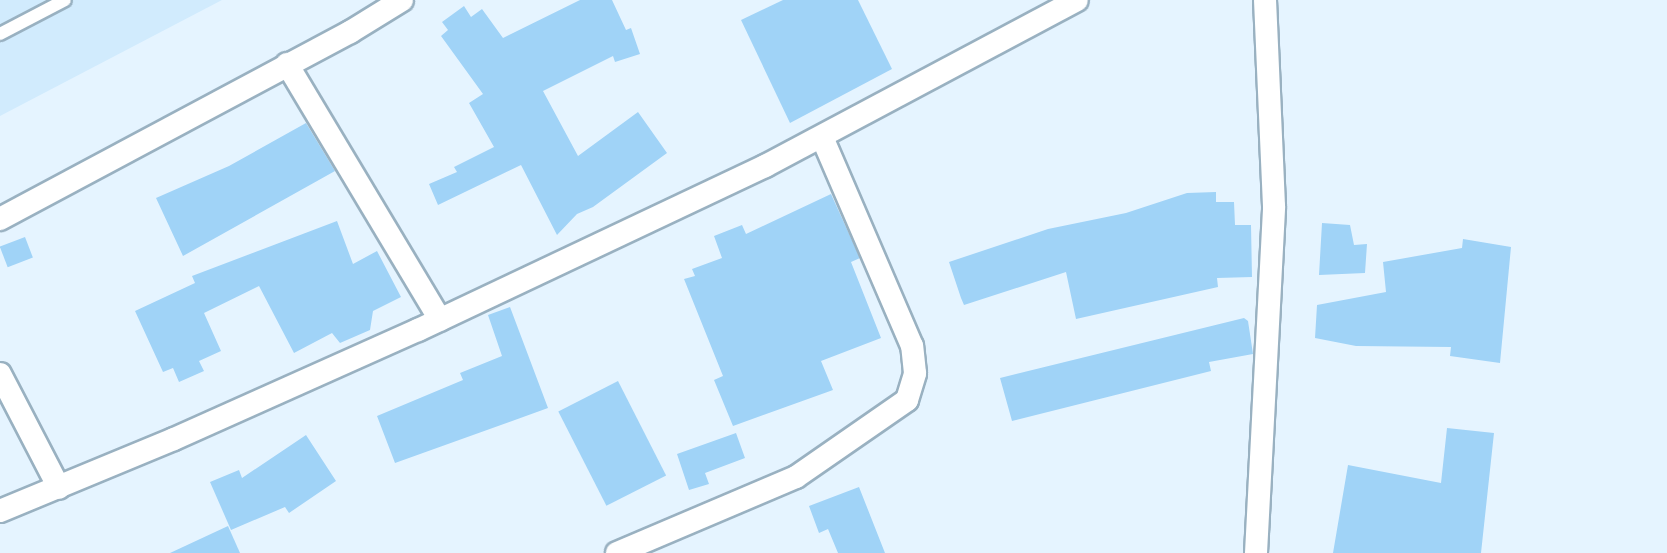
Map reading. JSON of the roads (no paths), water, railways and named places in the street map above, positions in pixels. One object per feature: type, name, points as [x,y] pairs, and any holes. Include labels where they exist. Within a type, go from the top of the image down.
[{"type":"street","points":[[0,219],[402,0]]},
{"type":"street","points":[[0,511],[59,488],[441,320],[823,139],[1077,0]]},
{"type":"street","points":[[1256,553],[1274,206],[1265,0]]},
{"type":"street","points":[[287,64],[441,320]]},
{"type":"street","points":[[617,553],[796,477],[907,400],[915,373],[912,346],[823,139]]},
{"type":"street","points":[[0,374],[59,488]]},
{"type":"lane","points":[[0,34],[65,0]]}]
